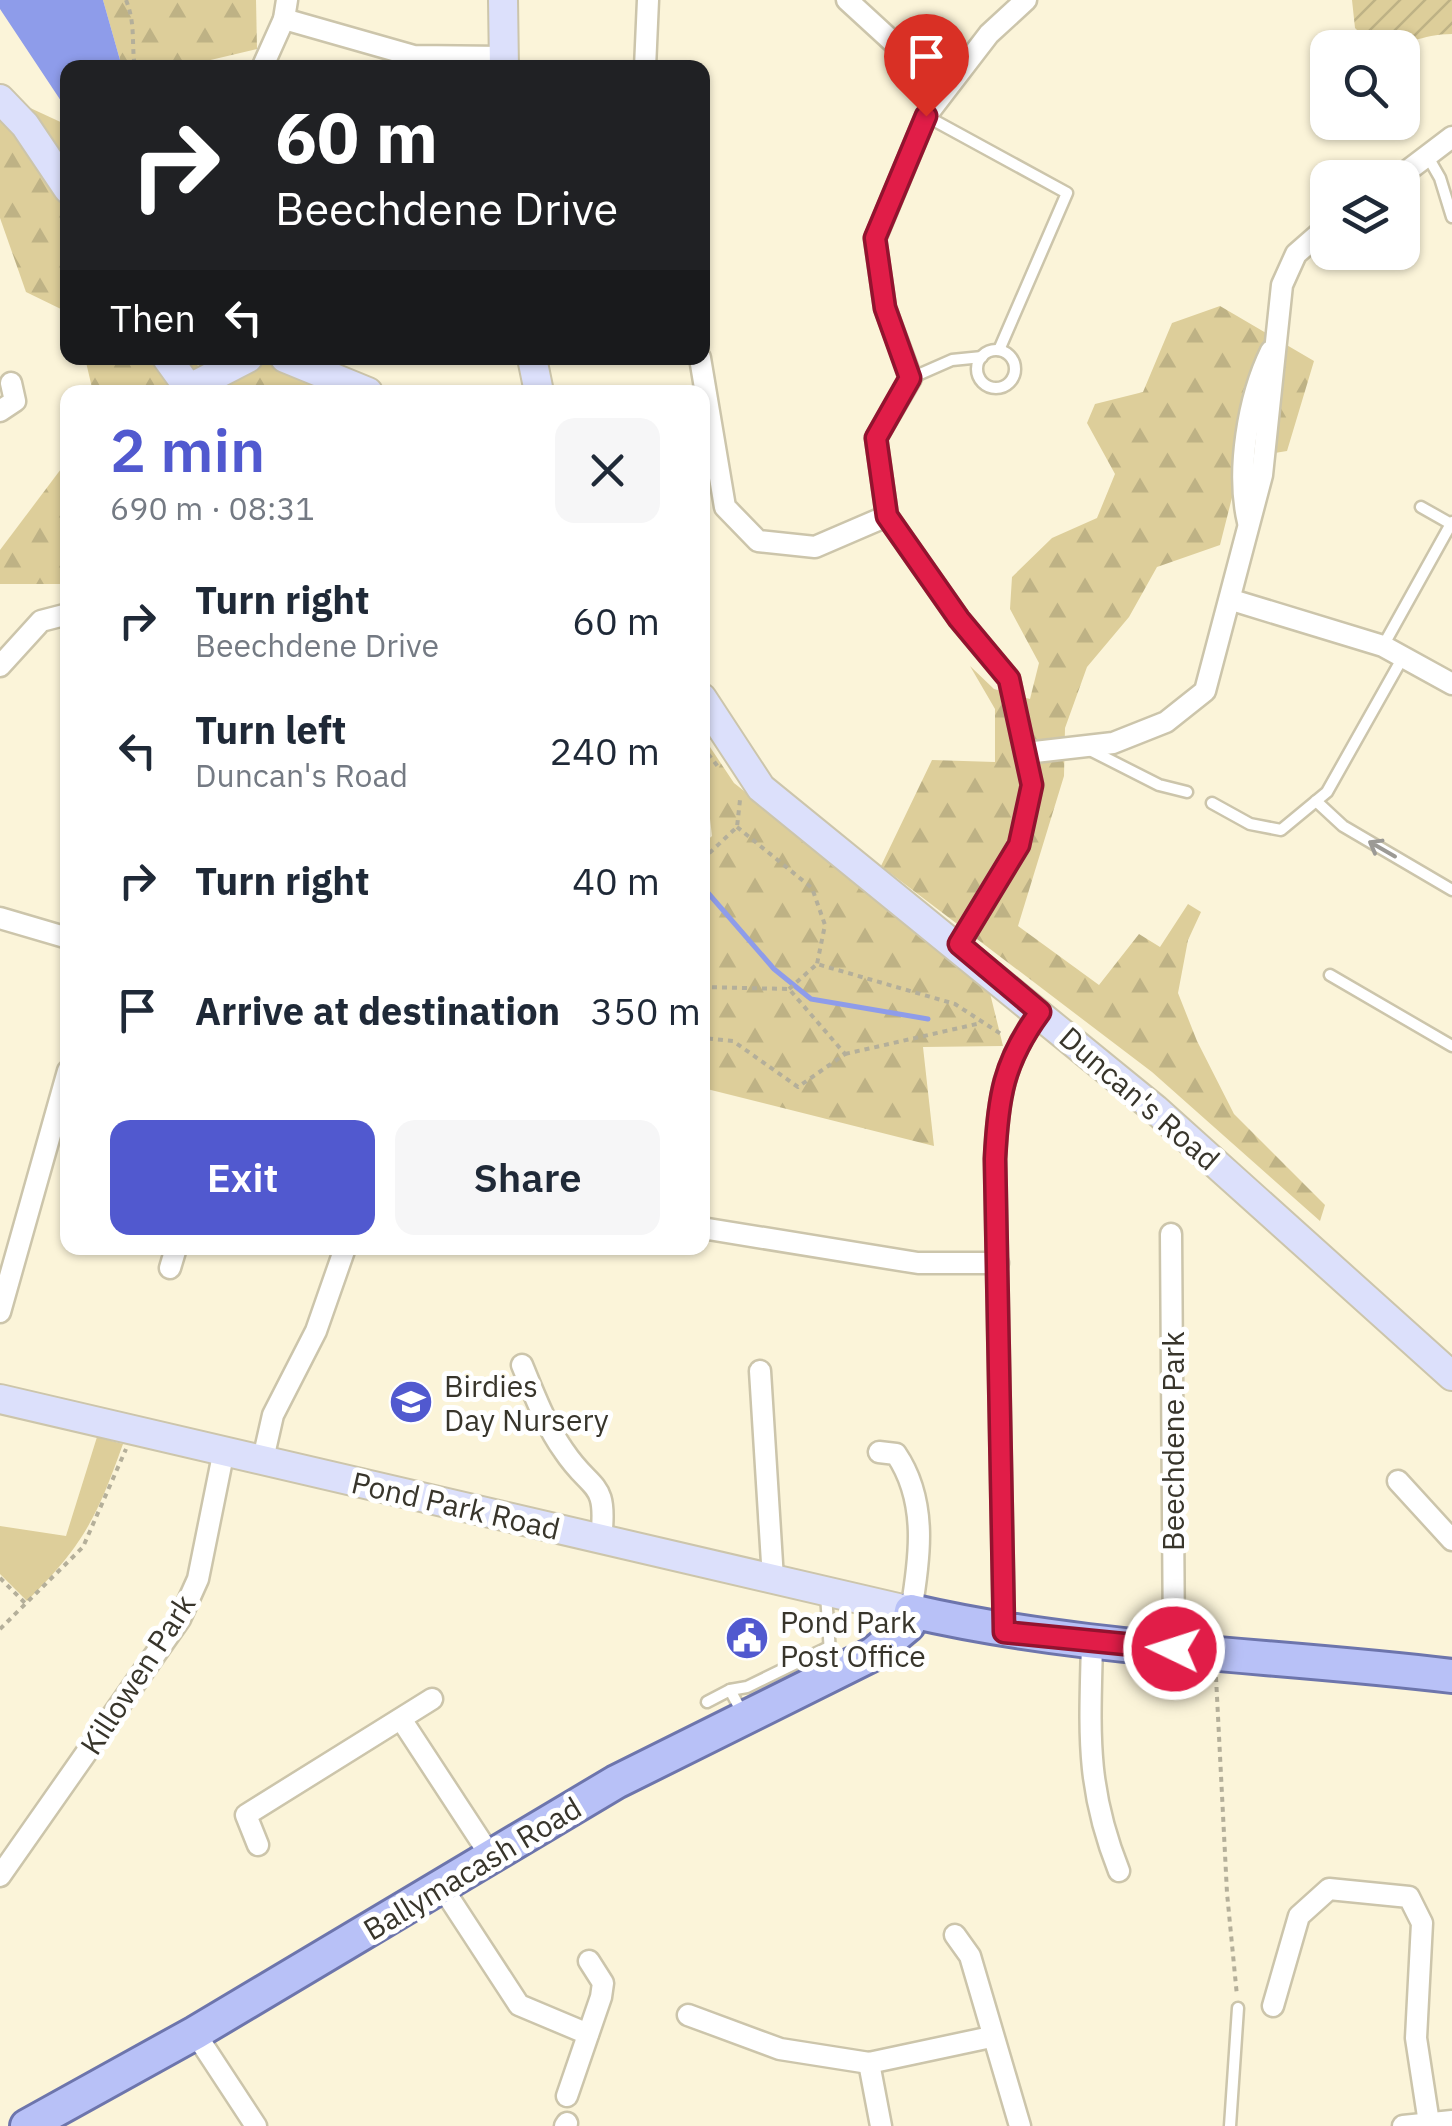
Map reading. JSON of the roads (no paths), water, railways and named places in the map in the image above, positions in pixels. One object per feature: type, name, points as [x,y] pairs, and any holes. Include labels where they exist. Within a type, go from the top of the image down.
[{"type":"main road","points":[[911,1611],[1004,1632],[1452,1676]]},
{"type":"main road","name":"Ballymacash Road","points":[[27,2126],[195,2033],[442,1887],[737,1703],[834,1659],[892,1640],[908,1625],[911,1611]]},
{"type":"street","points":[[504,0],[504,60]]},
{"type":"street","points":[[645,60],[648,0]]},
{"type":"street","points":[[846,0],[907,56],[950,80]]},
{"type":"street","points":[[959,944],[1019,845],[1032,785],[1009,679],[959,619],[887,516],[876,438],[910,378],[885,308],[875,238],[926,116],[950,80],[1026,0]]},
{"type":"street","points":[[265,60],[286,10],[414,56],[442,60]]},
{"type":"street","points":[[0,99],[26,125],[60,177]]},
{"type":"street","points":[[1420,163],[1452,137]]},
{"type":"street","points":[[1026,754],[1113,743],[1166,722],[1206,691],[1262,476],[1274,372],[1272,350],[1282,285],[1296,254],[1310,242]]},
{"type":"street","points":[[172,365],[190,385]]},
{"type":"street","points":[[196,385],[234,365]]},
{"type":"street","points":[[302,365],[351,385]]},
{"type":"street","points":[[0,410],[16,401],[11,383]]},
{"type":"street","points":[[710,417],[725,506],[758,540],[815,547],[887,516]]},
{"type":"street","points":[[1232,600],[1383,646],[1452,684]]},
{"type":"street","points":[[0,666],[40,621],[60,616]]},
{"type":"street","name":"Duncan's Road","points":[[710,710],[761,788],[1040,1012],[1452,1376]]},
{"type":"street","points":[[0,918],[60,936]]},
{"type":"street","points":[[1004,1632],[998,1094],[1019,1046],[1040,1012]]},
{"type":"street","points":[[0,1312],[60,1100]]},
{"type":"street","points":[[710,1229],[918,1263],[998,1262]]},
{"type":"street","name":"Beechdene Park","points":[[1172,1234],[1174,1649]]},
{"type":"street","points":[[263,1459],[273,1414],[316,1331],[343,1255]]},
{"type":"street","points":[[522,1366],[564,1452],[598,1488],[605,1507],[601,1539]]},
{"type":"street","points":[[760,1371],[772,1579]]},
{"type":"street","name":"Pond Park Road","points":[[0,1399],[601,1539],[679,1566],[772,1579],[911,1611]]},
{"type":"street","name":"Killowen Park","points":[[0,1876],[180,1619],[198,1579],[224,1450]]},
{"type":"street","points":[[879,1452],[896,1454],[907,1470],[914,1497],[920,1542],[911,1611]]},
{"type":"street","points":[[1398,1481],[1452,1540]]},
{"type":"street","points":[[1092,1642],[1090,1755],[1099,1820],[1120,1871]]},
{"type":"street","points":[[258,1845],[246,1815],[432,1699]]},
{"type":"street","points":[[401,1719],[490,1855]]},
{"type":"street","points":[[442,1887],[520,2005],[588,2034]]},
{"type":"street","points":[[1273,2006],[1300,1916],[1329,1889],[1408,1897],[1422,1924],[1416,2038],[1429,2123]]},
{"type":"street","points":[[955,1935],[970,1956],[1020,2126]]},
{"type":"street","points":[[566,2096],[603,1984],[589,1961]]},
{"type":"street","points":[[688,2015],[780,2049],[868,2063],[991,2037]]},
{"type":"street","points":[[195,2033],[256,2126]]},
{"type":"street","points":[[868,2063],[881,2126]]},
{"type":"street","points":[[1403,2126],[1452,2121]]},
{"type":"lane","points":[[910,378],[952,360],[982,357],[999,350],[1067,193],[926,116]]},
{"type":"lane","points":[[1428,157],[1440,178],[1452,217]]},
{"type":"lane","points":[[982,357],[978,368],[981,380],[991,387],[1003,386],[1013,379],[1016,367],[1010,356],[999,350]]},
{"type":"lane","points":[[1383,646],[1452,523],[1421,507]]},
{"type":"lane","points":[[1212,804],[1250,824],[1281,830],[1316,801],[1346,761],[1404,658]]},
{"type":"lane","points":[[1083,747],[1158,785],[1187,792]]},
{"type":"lane","points":[[1316,801],[1343,826],[1452,890]]},
{"type":"lane","points":[[1330,975],[1452,1046]]},
{"type":"lane","points":[[826,1592],[834,1659]]},
{"type":"lane","points":[[706,1702],[737,1703]]},
{"type":"lane","points":[[1230,2126],[1238,2008]]},
{"type":"water","points":[[0,0],[103,0],[120,60],[60,60],[60,99],[0,9]]},
{"type":"waterway","points":[[710,895],[774,969],[811,999],[928,1019]]},
{"type":"place","name":"Birdies Day Nursery","points":[[411,1402]]},
{"type":"place","name":"Pond Park Post Office","points":[[747,1638]]}]
